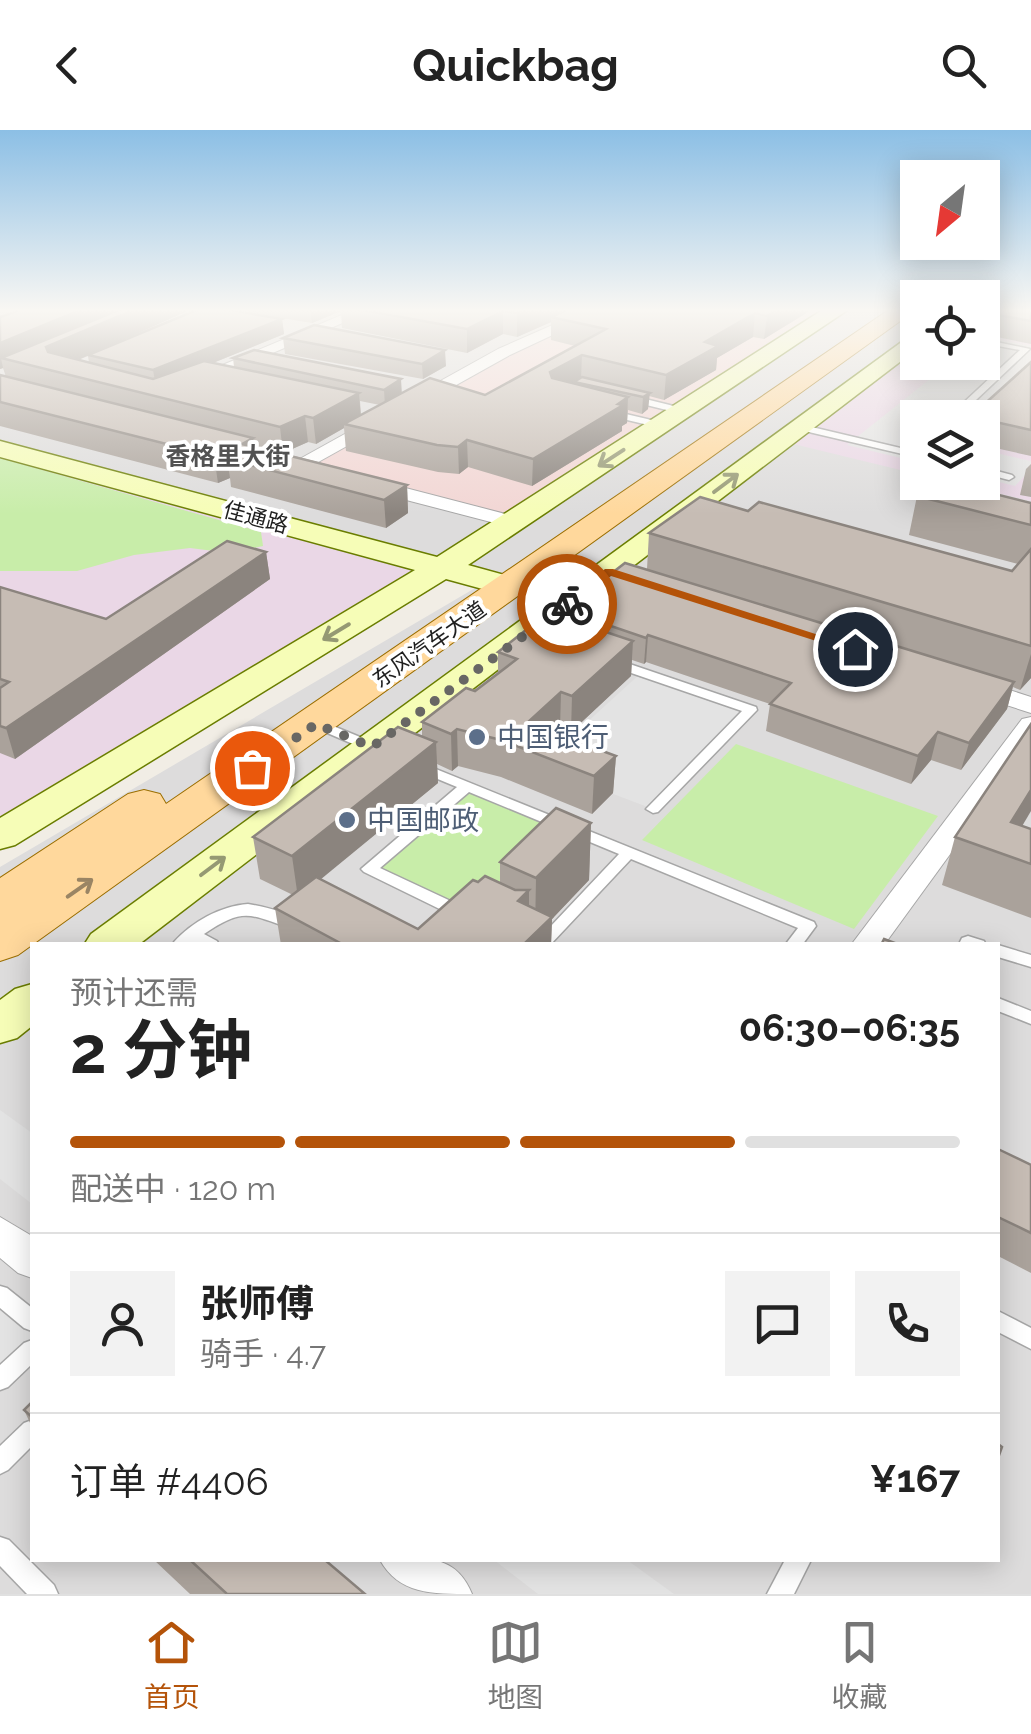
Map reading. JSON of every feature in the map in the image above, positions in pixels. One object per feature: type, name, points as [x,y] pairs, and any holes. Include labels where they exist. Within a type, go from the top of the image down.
[{"type":"main road","name":"东风汽车大道","points":[[0,944],[316,724],[497,582],[780,377]]},
{"type":"main road","name":"东风汽车大道","points":[[0,900],[497,582],[802,377]]},
{"type":"street","points":[[173,390],[201,377]]},
{"type":"street","points":[[210,377],[241,384]]},
{"type":"street","points":[[457,377],[378,413],[288,464],[514,522]]},
{"type":"street","points":[[0,836],[444,567],[733,377]]},
{"type":"street","points":[[111,942],[536,635],[609,572],[864,377]]},
{"type":"street","points":[[396,384],[432,390]]},
{"type":"street","name":"佳通路","points":[[0,449],[497,582]]},
{"type":"street","points":[[609,572],[646,583]]},
{"type":"street","points":[[958,682],[1031,705]]},
{"type":"street","points":[[870,942],[1031,725]]},
{"type":"street","points":[[0,1025],[30,1002]]},
{"type":"street","points":[[0,1234],[30,1258]]},
{"type":"street","points":[[407,1562],[447,1594]]},
{"type":"lane","points":[[971,400],[992,380]]},
{"type":"lane","points":[[614,394],[672,418]]},
{"type":"lane","points":[[591,408],[672,418]]},
{"type":"lane","points":[[799,427],[900,449]]},
{"type":"lane","points":[[1000,475],[1009,477]]},
{"type":"lane","points":[[593,655],[751,710],[653,810]]},
{"type":"lane","points":[[316,724],[380,750]]},
{"type":"lane","points":[[404,760],[808,926],[795,942]]},
{"type":"lane","points":[[468,786],[370,870],[483,922]]},
{"type":"lane","points":[[544,942],[629,852]]},
{"type":"lane","points":[[182,942],[220,914],[238,908],[262,909],[306,930]]},
{"type":"lane","points":[[182,942],[206,942]]},
{"type":"lane","points":[[1000,952],[1031,961]]},
{"type":"lane","points":[[1000,1005],[1031,1018]]},
{"type":"lane","points":[[2,1302],[30,1321]]},
{"type":"lane","points":[[1000,1322],[1031,1340]]},
{"type":"lane","points":[[0,1380],[30,1352]]},
{"type":"lane","points":[[0,1462],[30,1433]]},
{"type":"lane","points":[[0,1549],[45,1594]]},
{"type":"lane","points":[[780,1594],[798,1562]]},
{"type":"shaded area","points":[[0,377],[1031,377],[1031,1594],[0,1594],[0,867],[482,584],[0,452]]},
{"type":"shaded area","points":[[463,377],[734,377],[514,522],[297,466]]},
{"type":"shaded area","points":[[864,377],[1031,377],[1031,501],[1000,494],[1000,400],[900,400],[900,470],[781,441]]},
{"type":"shaded area","points":[[1022,377],[996,400],[904,400],[929,380]]},
{"type":"shaded area","points":[[900,403],[900,458],[847,445]]},
{"type":"shaded area","points":[[0,449],[443,567],[0,836]]},
{"type":"shaded area","points":[[1000,454],[1031,461],[1031,469],[1015,486],[1000,482]]},
{"type":"shaded area","points":[[642,672],[751,710],[653,809],[539,766]]},
{"type":"shaded area","points":[[0,1110],[30,1132],[30,1202],[0,1179]]},
{"type":"shaded area","points":[[0,1295],[30,1319],[30,1352],[0,1380]]},
{"type":"shaded area","points":[[497,1562],[630,1562],[674,1594],[538,1594]]},
{"type":"green space","points":[[0,458],[261,532],[263,546],[230,553],[190,548],[134,555],[77,571],[0,571]]},
{"type":"green space","points":[[736,744],[938,816],[854,929],[642,840]]},
{"type":"green space","points":[[467,786],[579,832],[483,922],[369,869]]},
{"type":"building","points":[[0,377],[9,377],[253,438],[242,444],[407,485],[384,500],[227,459],[230,449],[214,456],[0,402]]},
{"type":"building","points":[[79,377],[283,377],[359,393],[313,418],[305,416],[280,427]]},
{"type":"building","points":[[324,377],[401,379],[384,390]]},
{"type":"building","points":[[517,377],[552,377],[628,397],[618,404],[623,405],[533,459],[467,440],[458,447],[437,445],[344,424],[430,378],[485,395]]},
{"type":"building","points":[[583,377],[650,393],[643,397],[574,382]]},
{"type":"building","points":[[1014,377],[1031,377],[1031,430],[1000,423],[1000,400],[989,400]]},
{"type":"building","points":[[1000,495],[1031,503],[1031,525],[933,500],[1000,500]]},
{"type":"building","points":[[700,497],[748,511],[759,502],[1012,571],[1031,549],[1031,646],[649,533]]},
{"type":"building","points":[[227,541],[266,552],[6,728],[0,726],[0,688],[9,682],[0,679],[0,587],[106,619]]},
{"type":"building","points":[[625,563],[1014,682],[969,743],[938,732],[918,756],[770,704],[791,683],[564,610]]},
{"type":"building","points":[[570,620],[633,641],[572,696],[561,692],[527,723],[616,756],[594,776],[501,740],[457,729],[451,734],[422,722],[466,688],[475,691],[517,659],[498,652],[526,630]]},
{"type":"building","points":[[1031,724],[1031,790],[1011,822],[1031,829],[1031,864],[955,837]]},
{"type":"building","points":[[398,727],[436,742],[292,856],[253,837]]},
{"type":"building","points":[[556,808],[591,823],[536,878],[500,862]]},
{"type":"building","points":[[485,876],[515,890],[529,890],[518,901],[552,917],[526,942],[338,942],[275,908],[316,877],[418,929],[473,880],[478,882]]},
{"type":"building","points":[[1000,1150],[1031,1165],[1031,1233],[1000,1218]]},
{"type":"building","points":[[192,1562],[327,1562],[365,1594],[227,1594]]},
{"type":"way so far","points":[[252,768],[316,724],[372,747],[567,604]]},
{"type":"place","name":"中国银行","points":[[477,737]]},
{"type":"place","name":"中国邮政","points":[[347,820]]},
{"type":"district","name":"香格里大街","points":[[228,456]]},
{"type":"route","points":[[567,604],[609,572],[855,649]]}]
